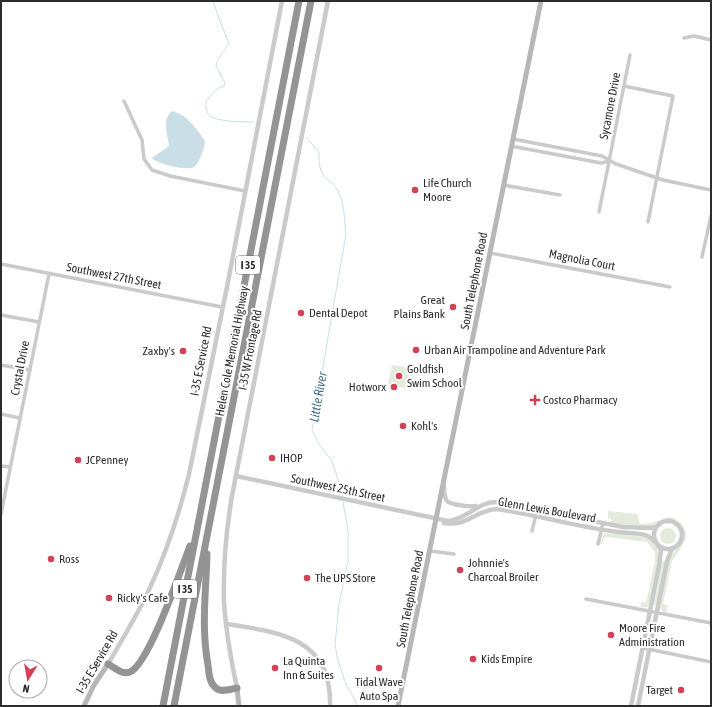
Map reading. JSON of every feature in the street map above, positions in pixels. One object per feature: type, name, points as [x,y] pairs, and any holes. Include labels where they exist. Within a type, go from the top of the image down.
[{"type":"highway","name":"Helen Cole Memorial Highway","points":[[163,706],[299,1]]},
{"type":"highway","name":"Helen Cole Memorial Highway","points":[[174,706],[311,1]]},
{"type":"highway","points":[[108,664],[120,672],[125,673],[133,670],[139,663],[159,626],[197,529]]},
{"type":"highway","points":[[208,531],[203,626],[209,674],[212,684],[218,689],[224,690],[236,688]]},
{"type":"main road","name":"South Telephone Road","points":[[398,706],[541,1]]},
{"type":"main road","name":"I-35 E Service Rd","points":[[84,706],[94,685],[108,664]]},
{"type":"main road","name":"I-35 W Frontage Rd","points":[[236,688],[239,706]]},
{"type":"street","name":"I-35 E Service Rd","points":[[108,664],[148,593],[166,550],[178,515],[189,474],[282,1]]},
{"type":"street","name":"I-35 W Frontage Rd","points":[[236,688],[226,624],[224,599],[225,552],[230,510],[328,1]]},
{"type":"street","points":[[684,38],[694,36],[711,40]]},
{"type":"street","name":"Sycamore Drive","points":[[598,212],[630,55]]},
{"type":"street","points":[[624,86],[673,96],[648,222]]},
{"type":"street","points":[[124,101],[142,140],[144,159],[152,170],[170,176],[245,191]]},
{"type":"street","points":[[513,139],[602,156],[609,161],[657,178],[711,190]]},
{"type":"street","points":[[511,146],[601,163],[609,161]]},
{"type":"street","points":[[503,185],[560,195]]},
{"type":"street","points":[[702,257],[711,216]]},
{"type":"street","name":"Magnolia Court","points":[[490,253],[670,287]]},
{"type":"street","name":"Southwest 27th Street","points":[[1,264],[222,307]]},
{"type":"street","name":"Crystal Drive","points":[[1,514],[49,274]]},
{"type":"street","points":[[1,315],[39,322]]},
{"type":"street","points":[[1,365],[30,370]]},
{"type":"street","points":[[1,414],[20,418]]},
{"type":"street","points":[[1,466],[10,467]]},
{"type":"street","name":"Southwest 25th Street","points":[[236,476],[436,518]]},
{"type":"street","name":"Glenn Lewis Boulevard","points":[[444,483],[447,501],[453,504],[465,506],[480,506]]},
{"type":"street","name":"Glenn Lewis Boulevard","points":[[436,518],[448,521],[453,520],[486,503],[496,502],[624,527],[653,528],[660,524]]},
{"type":"street","name":"Glenn Lewis Boulevard","points":[[436,518],[442,523],[458,524],[486,511],[497,509],[618,532],[643,534],[651,537],[657,544]]},
{"type":"street","points":[[532,531],[537,510]]},
{"type":"street","points":[[632,706],[649,611],[659,566],[661,550],[657,544],[654,532],[660,524],[664,522],[673,522],[680,528],[682,538],[677,546],[671,551],[667,561],[638,706]]},
{"type":"street","points":[[598,544],[603,523]]},
{"type":"street","points":[[657,544],[664,549],[673,548]]},
{"type":"street","points":[[430,551],[454,554]]},
{"type":"street","points":[[586,599],[711,623]]},
{"type":"street","points":[[226,624],[282,635],[298,641],[310,649],[319,659],[326,672],[329,686],[330,706]]},
{"type":"street","points":[[643,648],[711,662]]},
{"type":"shaded area","name":"Goldfish Swim School","points":[[392,365],[410,368],[407,387],[405,386],[404,388],[388,384]]},
{"type":"shaded area","points":[[608,511],[637,514],[640,524],[651,523],[669,517],[674,518],[681,523],[685,530],[686,538],[672,561],[663,604],[668,605],[666,613],[660,608],[663,584],[669,560],[683,540],[683,531],[677,523],[669,520],[650,527],[630,526],[610,522],[613,520],[609,517],[608,519]]},
{"type":"shaded area","points":[[665,528],[671,528],[676,533],[674,542],[671,544],[665,544],[660,539],[660,533]]},
{"type":"shaded area","points":[[604,533],[644,537],[652,541],[657,549],[659,555],[649,605],[647,607],[641,607],[641,602],[646,603],[655,562],[655,552],[647,542],[607,537],[604,538],[602,544],[600,544]]},
{"type":"shaded area","points":[[662,561],[665,561],[656,605],[654,606]]},
{"type":"water","points":[[172,111],[182,115],[195,127],[205,141],[200,159],[194,167],[185,168],[172,166],[152,158],[169,146],[166,123]]},
{"type":"waterway","name":"Little River","points":[[213,1],[229,43],[220,56],[216,66],[225,85],[217,89],[206,101],[207,111],[209,115],[214,118],[231,121],[254,122]]},
{"type":"waterway","name":"Little River","points":[[306,137],[319,152],[319,164],[321,171],[335,186],[340,194],[343,205],[346,234],[312,430],[319,444],[332,461],[343,496]]},
{"type":"waterway","name":"Little River","points":[[343,502],[348,531],[348,561],[339,604],[335,645],[338,661],[346,684],[358,706]]},
{"type":"place","name":"Life Church Moore","points":[[415,190]]},
{"type":"place","name":"Great Plains Bank","points":[[453,307]]},
{"type":"place","name":"Dental Depot","points":[[301,313]]},
{"type":"place","name":"Urban Air Trampoline and Adventure Park","points":[[416,350]]},
{"type":"place","name":"Zaxby's","points":[[183,351]]},
{"type":"place","name":"Goldfish Swim School","points":[[399,376]]},
{"type":"place","name":"Hotworx","points":[[394,387]]},
{"type":"place","name":"Costco Pharmacy","points":[[535,400]]},
{"type":"place","name":"Kohl's","points":[[403,426]]},
{"type":"place","name":"IHOP","points":[[272,458]]},
{"type":"place","name":"JCPenney","points":[[78,460]]},
{"type":"place","name":"Ross","points":[[51,559]]},
{"type":"place","name":"Johnnie's Charcoal Broiler","points":[[460,570]]},
{"type":"place","name":"The UPS Store","points":[[307,578]]},
{"type":"place","name":"Ricky's Cafe","points":[[109,598]]},
{"type":"place","name":"Moore Fire Administration","points":[[611,635]]},
{"type":"place","name":"Kids Empire","points":[[473,659]]},
{"type":"place","name":"La Quinta Inn & Suites","points":[[275,668]]},
{"type":"place","name":"Tidal Wave Auto Spa","points":[[379,668]]},
{"type":"place","name":"Target","points":[[681,690]]}]
